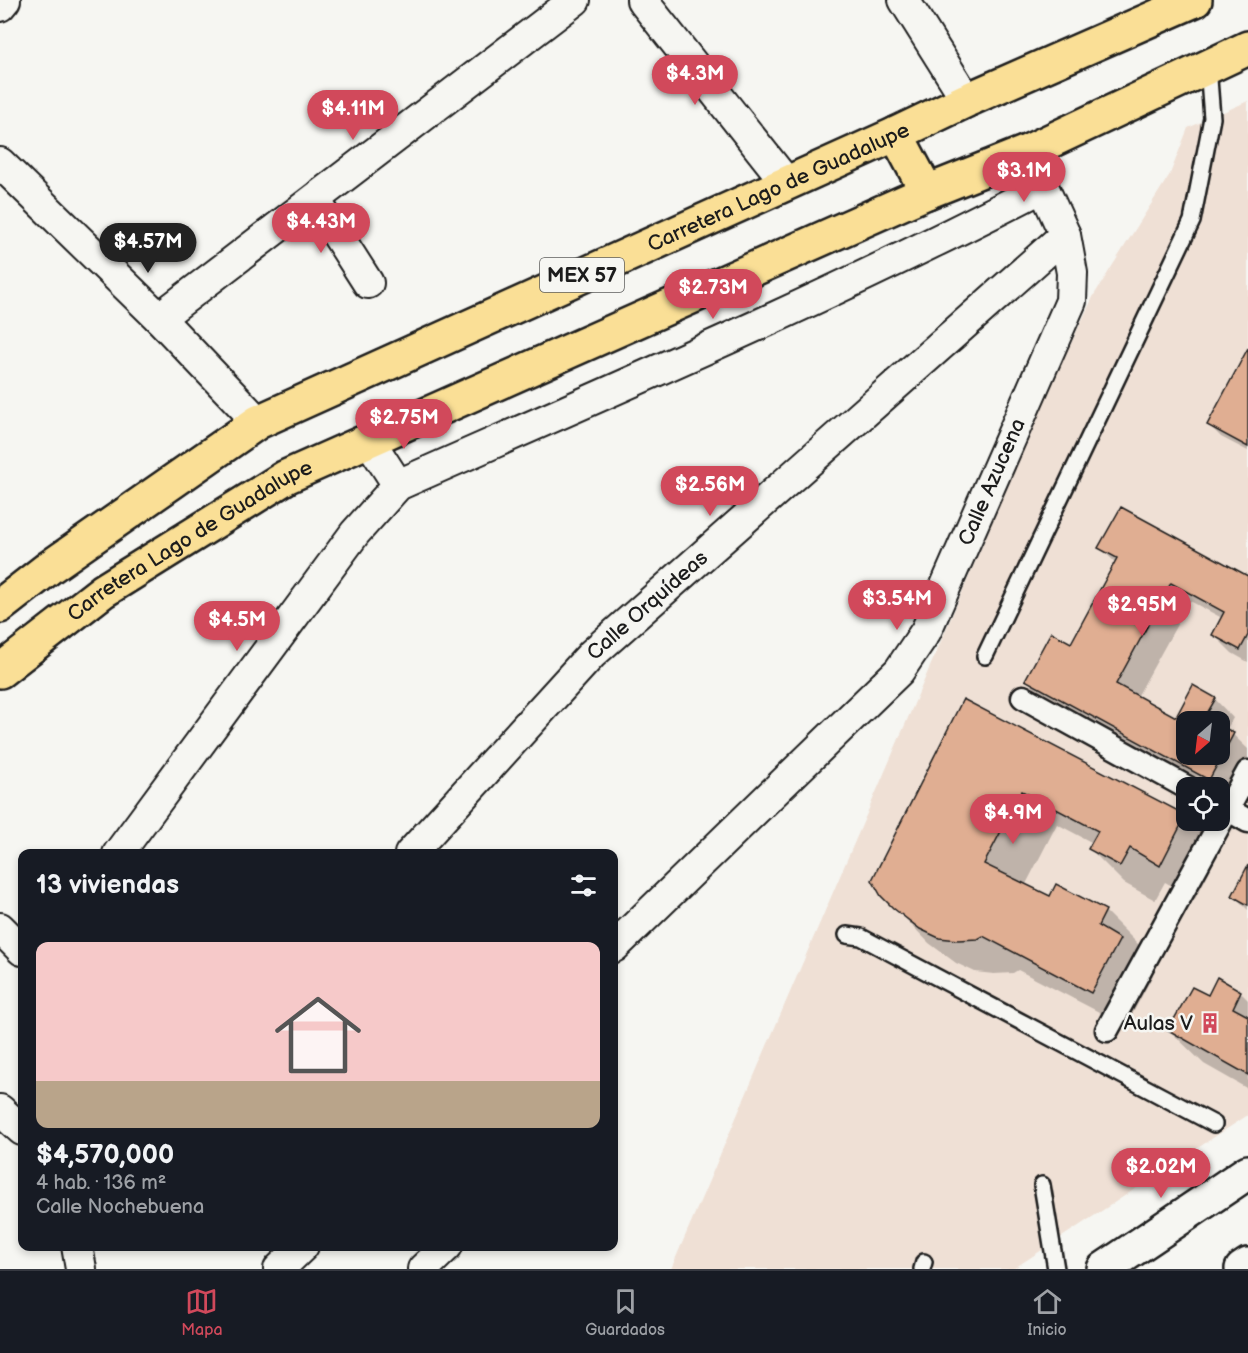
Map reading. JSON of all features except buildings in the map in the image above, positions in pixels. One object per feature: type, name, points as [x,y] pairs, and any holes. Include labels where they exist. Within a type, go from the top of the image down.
[{"type":"main road","name":"Carretera Lago de Guadalupe","points":[[0,606],[50,567],[258,422],[967,100],[1195,0]]},
{"type":"main road","name":"Carretera Lago de Guadalupe","points":[[0,670],[103,591],[286,477],[927,192],[1027,152],[1248,48]]},
{"type":"main road","points":[[896,134],[927,192]]},
{"type":"main road","points":[[1104,1269],[1248,1172]]},
{"type":"main road","points":[[1242,1269],[1248,1265]]},
{"type":"street","points":[[0,6],[5,0]]},
{"type":"street","points":[[159,318],[575,0]]},
{"type":"street","points":[[642,0],[786,182]]},
{"type":"street","points":[[904,0],[967,100]]},
{"type":"street","name":"Calle Azucena","points":[[618,943],[899,671],[926,631],[1071,300],[1072,273],[1065,235],[1027,152]]},
{"type":"street","points":[[0,163],[159,318],[258,422]]},
{"type":"street","points":[[122,849],[355,533],[398,485],[767,322],[939,241],[1043,187]]},
{"type":"street","points":[[315,200],[368,283]]},
{"type":"street","name":"Calle Orquídeas","points":[[415,849],[592,654],[1065,235]]},
{"type":"street","points":[[369,441],[398,485]]},
{"type":"street","points":[[1023,697],[1176,781]]},
{"type":"street","points":[[1230,798],[1248,772]]},
{"type":"street","points":[[1230,810],[1248,821]]},
{"type":"street","points":[[1107,1030],[1211,831]]},
{"type":"street","points":[[0,928],[18,946]]},
{"type":"street","points":[[0,1110],[18,1126]]},
{"type":"street","points":[[78,1251],[81,1269]]},
{"type":"street","points":[[279,1269],[298,1251]]},
{"type":"street","points":[[423,1269],[442,1251]]},
{"type":"lane","points":[[985,656],[1192,221],[1212,117],[1208,66]]},
{"type":"lane","points":[[847,935],[861,937],[1214,1124]]},
{"type":"lane","points":[[1042,1185],[1056,1269]]},
{"type":"shaded area","points":[[1248,101],[1248,1115],[1013,1269],[671,1269],[1052,383],[1094,295],[1170,174],[1188,128]]},
{"type":"place","name":"Aulas V","points":[[1210,1023]]}]
